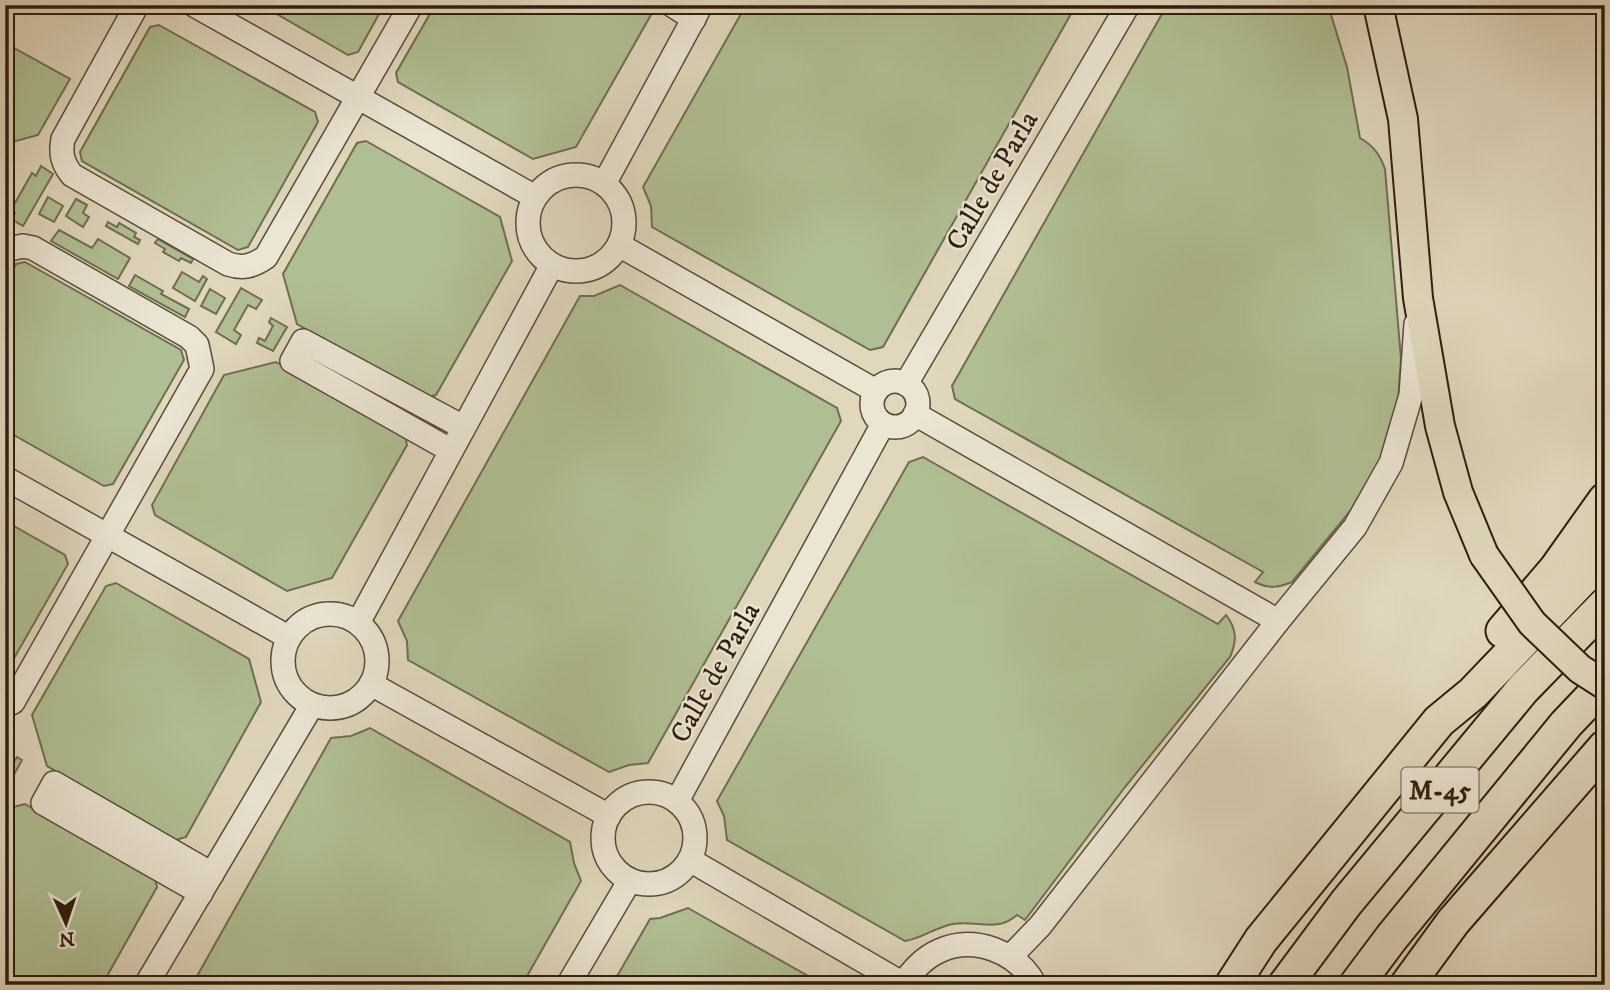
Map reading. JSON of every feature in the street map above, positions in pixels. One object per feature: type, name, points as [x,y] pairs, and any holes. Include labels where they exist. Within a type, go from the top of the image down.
[{"type":"highway","points":[[1439,721],[1457,686],[1556,569],[1605,500]]},
{"type":"highway","points":[[1232,985],[1261,940],[1439,721],[1473,693],[1605,555]]},
{"type":"highway","name":"M-45","points":[[1285,985],[1346,903],[1523,689],[1605,605]]},
{"type":"highway","name":"M-45","points":[[1356,985],[1392,937],[1558,735],[1605,684]]},
{"type":"highway","points":[[1408,985],[1453,922],[1605,747]]},
{"type":"main road","points":[[1378,5],[1404,119],[1418,298],[1440,426],[1458,492],[1484,555],[1532,623],[1580,669],[1605,684]]},
{"type":"street","points":[[137,5],[63,139],[63,161],[72,175],[222,261],[238,267],[248,267],[266,257],[411,5]]},
{"type":"street","points":[[194,5],[535,197]]},
{"type":"street","points":[[604,184],[698,12],[672,5]]},
{"type":"street","name":"Calle de Parla","points":[[906,384],[1128,5]]},
{"type":"street","points":[[584,175],[604,184],[616,196],[623,212],[624,229],[619,245],[605,262],[595,267],[573,271],[552,265],[536,250],[530,240],[528,218],[535,197],[551,181],[561,177],[584,175]]},
{"type":"street","points":[[619,245],[876,391]]},
{"type":"street","points":[[5,706],[13,702],[202,369],[197,345],[189,337],[33,248],[10,249]]},
{"type":"street","points":[[358,623],[552,265]]},
{"type":"street","points":[[1010,957],[1040,926],[1278,621],[1355,527],[1391,463],[1411,395],[1418,298]]},
{"type":"street","points":[[450,450],[292,361],[303,341],[463,427]]},
{"type":"street","points":[[887,382],[906,384],[915,392],[918,400],[915,414],[904,426],[883,424],[871,405],[876,391],[887,382]]},
{"type":"street","points":[[915,414],[1278,621]]},
{"type":"street","name":"Calle de Parla","points":[[677,801],[883,424]]},
{"type":"street","points":[[5,478],[288,638]]},
{"type":"street","points":[[328,613],[344,615],[358,623],[368,632],[377,658],[376,672],[371,684],[351,703],[339,707],[312,705],[300,698],[285,677],[282,664],[283,650],[298,625],[312,616],[328,613]]},
{"type":"street","points":[[371,684],[609,816]]},
{"type":"street","points":[[146,985],[312,705]]},
{"type":"street","points":[[54,783],[206,883],[43,803],[54,783]]},
{"type":"street","points":[[655,793],[677,801],[686,810],[695,835],[690,860],[682,871],[657,884],[631,880],[618,872],[606,852],[604,830],[609,816],[619,803],[632,795],[655,793]]},
{"type":"street","points":[[690,860],[903,984],[918,964],[939,951],[963,945],[987,947],[1010,957],[1028,974],[1034,985]]},
{"type":"street","points":[[568,985],[631,880]]},
{"type":"green space","points":[[261,5],[384,5],[358,52],[348,55]]},
{"type":"green space","points":[[435,5],[650,5],[652,13],[576,147],[533,159],[398,82],[396,73]]},
{"type":"green space","points":[[746,5],[1076,5],[883,347],[870,350],[652,227],[651,206],[643,187]]},
{"type":"green space","points":[[1167,5],[1328,5],[1347,67],[1360,138],[1376,151],[1385,169],[1401,359],[1397,415],[1387,449],[1355,505],[1292,582],[1277,586],[1269,587],[1255,582],[1263,572],[955,399],[952,386]]},
{"type":"green space","points":[[159,25],[315,112],[318,122],[248,247],[238,250],[82,161],[80,152],[150,27]]},
{"type":"green space","points":[[5,43],[70,79],[38,135],[5,144]]},
{"type":"green space","points":[[366,141],[500,217],[512,261],[436,395],[427,397],[297,324],[283,274],[357,143]]},
{"type":"green space","points":[[41,166],[53,174],[23,226],[11,219],[15,213],[11,210],[32,173],[36,176]]},
{"type":"green space","points":[[48,197],[63,206],[54,222],[39,214]]},
{"type":"green space","points":[[76,199],[87,205],[83,213],[89,217],[83,227],[66,216]]},
{"type":"green space","points":[[108,222],[117,227],[119,223],[136,233],[134,237],[140,240],[138,244],[106,226]]},
{"type":"green space","points":[[59,230],[92,248],[98,239],[130,258],[118,279],[51,241]]},
{"type":"green space","points":[[158,239],[193,259],[191,263],[181,258],[179,261],[163,252],[165,249],[155,243]]},
{"type":"green space","points":[[25,262],[181,350],[184,360],[113,484],[104,486],[5,430],[5,284],[16,264]]},
{"type":"green space","points":[[182,272],[199,282],[203,276],[207,279],[195,301],[173,288]]},
{"type":"green space","points":[[135,275],[163,291],[161,294],[189,309],[185,317],[129,286]]},
{"type":"green space","points":[[620,285],[837,408],[841,421],[648,763],[629,765],[609,772],[408,660],[407,641],[398,621],[580,296],[594,296]]},
{"type":"green space","points":[[241,288],[262,300],[256,309],[248,305],[234,330],[241,335],[236,344],[216,332]]},
{"type":"green space","points":[[210,289],[225,298],[216,314],[201,306]]},
{"type":"green space","points":[[271,318],[287,327],[273,351],[257,343],[259,338],[265,341],[273,326],[269,322]]},
{"type":"green space","points":[[276,362],[405,435],[407,445],[332,578],[287,591],[155,515],[152,505],[224,375]]},
{"type":"green space","points":[[923,457],[1218,624],[1226,615],[1234,630],[1235,640],[1230,657],[1125,787],[1025,920],[1017,915],[994,925],[953,924],[905,941],[727,840],[724,816],[717,801],[909,462]]},
{"type":"green space","points":[[5,521],[65,555],[68,564],[5,674]]},
{"type":"green space","points":[[116,583],[249,659],[261,702],[186,837],[176,840],[47,766],[32,715],[106,586]]},
{"type":"green space","points":[[370,728],[570,842],[581,881],[522,985],[192,985],[331,738],[351,736]]},
{"type":"green space","points":[[17,757],[22,760],[8,785],[5,783],[5,767],[9,760],[14,762]]},
{"type":"green space","points":[[25,804],[155,878],[157,887],[102,985],[5,985],[5,809]]},
{"type":"green space","points":[[688,908],[824,985],[612,985],[650,919]]}]
